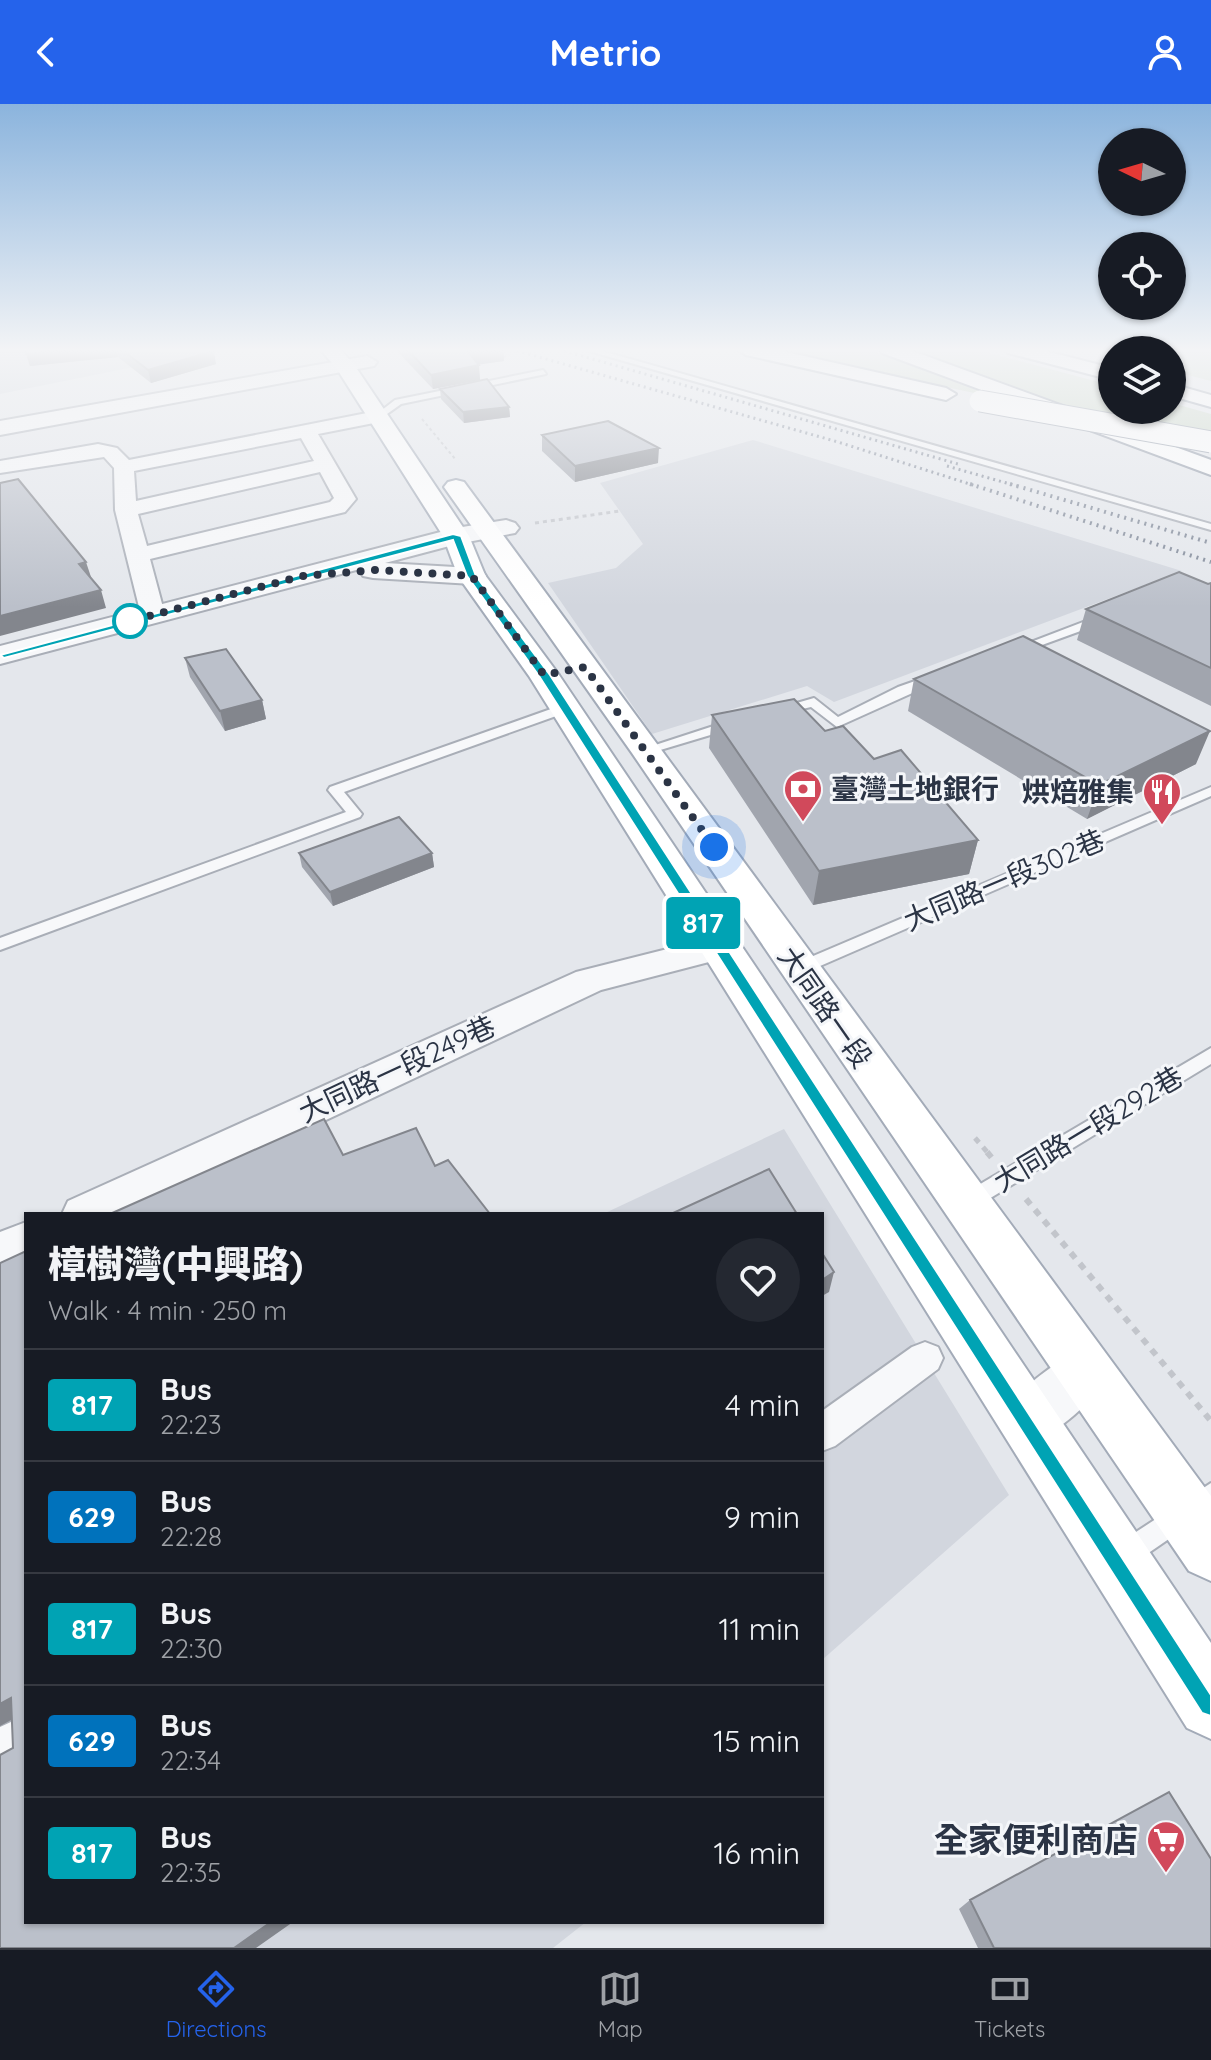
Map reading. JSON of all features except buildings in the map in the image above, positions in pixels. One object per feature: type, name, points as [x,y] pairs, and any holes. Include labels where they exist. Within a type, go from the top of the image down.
[{"type":"main road","name":"大同路一段","points":[[389,435],[423,487],[480,542]]},
{"type":"main road","points":[[1122,435],[1211,468]]},
{"type":"main road","points":[[1172,435],[1211,442]]},
{"type":"main road","name":"大同路一段","points":[[440,464],[480,542],[719,948],[1211,1704]]},
{"type":"main road","name":"大同路一段","points":[[565,683],[647,750],[1084,1372],[1203,1519]]},
{"type":"street","points":[[124,467],[286,435]]},
{"type":"street","points":[[137,555],[337,507],[345,499],[309,435]]},
{"type":"street","points":[[0,467],[98,450],[110,452],[124,467],[126,510],[153,615]]},
{"type":"street","points":[[126,510],[324,465]]},
{"type":"street","points":[[303,576],[382,546],[411,527],[426,508],[423,487]]},
{"type":"street","points":[[303,576],[376,570],[480,542]]},
{"type":"street","points":[[0,655],[303,576],[480,542]]},
{"type":"street","name":"大同路一段249巷","points":[[88,1212],[589,981],[719,948]]},
{"type":"street","points":[[0,1253],[24,1242]]},
{"type":"street","points":[[824,1432],[925,1358]]},
{"type":"street","points":[[1027,1421],[1084,1372]]},
{"type":"street","points":[[0,1751],[24,1738]]},
{"type":"lane","points":[[887,435],[1211,527]]},
{"type":"lane","points":[[998,656],[1123,610]]},
{"type":"lane","points":[[767,714],[814,702],[837,723],[903,690],[944,675]]},
{"type":"lane","points":[[0,944],[355,814],[335,790],[565,683]]},
{"type":"lane","points":[[647,750],[741,722]]},
{"type":"lane","name":"大同路一段302巷","points":[[798,969],[1211,791]]},
{"type":"lane","name":"大同路一段292巷","points":[[964,1204],[1211,1055]]},
{"type":"lane","points":[[1116,1559],[1203,1519]]},
{"type":"path","points":[[480,542],[620,511]]},
{"type":"shaded area","points":[[753,440],[1182,571],[834,702],[807,686],[652,734],[548,583],[616,568],[643,544],[600,483]]},
{"type":"shaded area","points":[[784,1129],[1009,1495],[824,1658],[824,1212],[607,1212]]},
{"type":"shaded area","points":[[0,1265],[24,1924],[583,1924],[553,1948],[0,1948]]},
{"type":"railway","points":[[814,435],[976,486]]},
{"type":"railway","points":[[857,435],[958,464]]},
{"type":"railway","points":[[947,466],[1010,484]]},
{"type":"railway","points":[[970,484],[1211,562]]},
{"type":"railway","points":[[1010,484],[1017,486]]},
{"type":"railway","points":[[1010,484],[1211,543]]},
{"type":"bus line","name":"817","points":[[0,655],[456,536],[472,576],[544,675],[1211,1704]]},
{"type":"place","name":"臺灣土地銀行","points":[[803,823]]},
{"type":"place","name":"烘焙雅集","points":[[1162,826]]},
{"type":"place","name":"全家便利商店","points":[[1166,1874]]},
{"type":"route","points":[[130,621],[126,622],[303,576],[376,570],[472,576],[544,675],[585,667],[714,847]]}]
